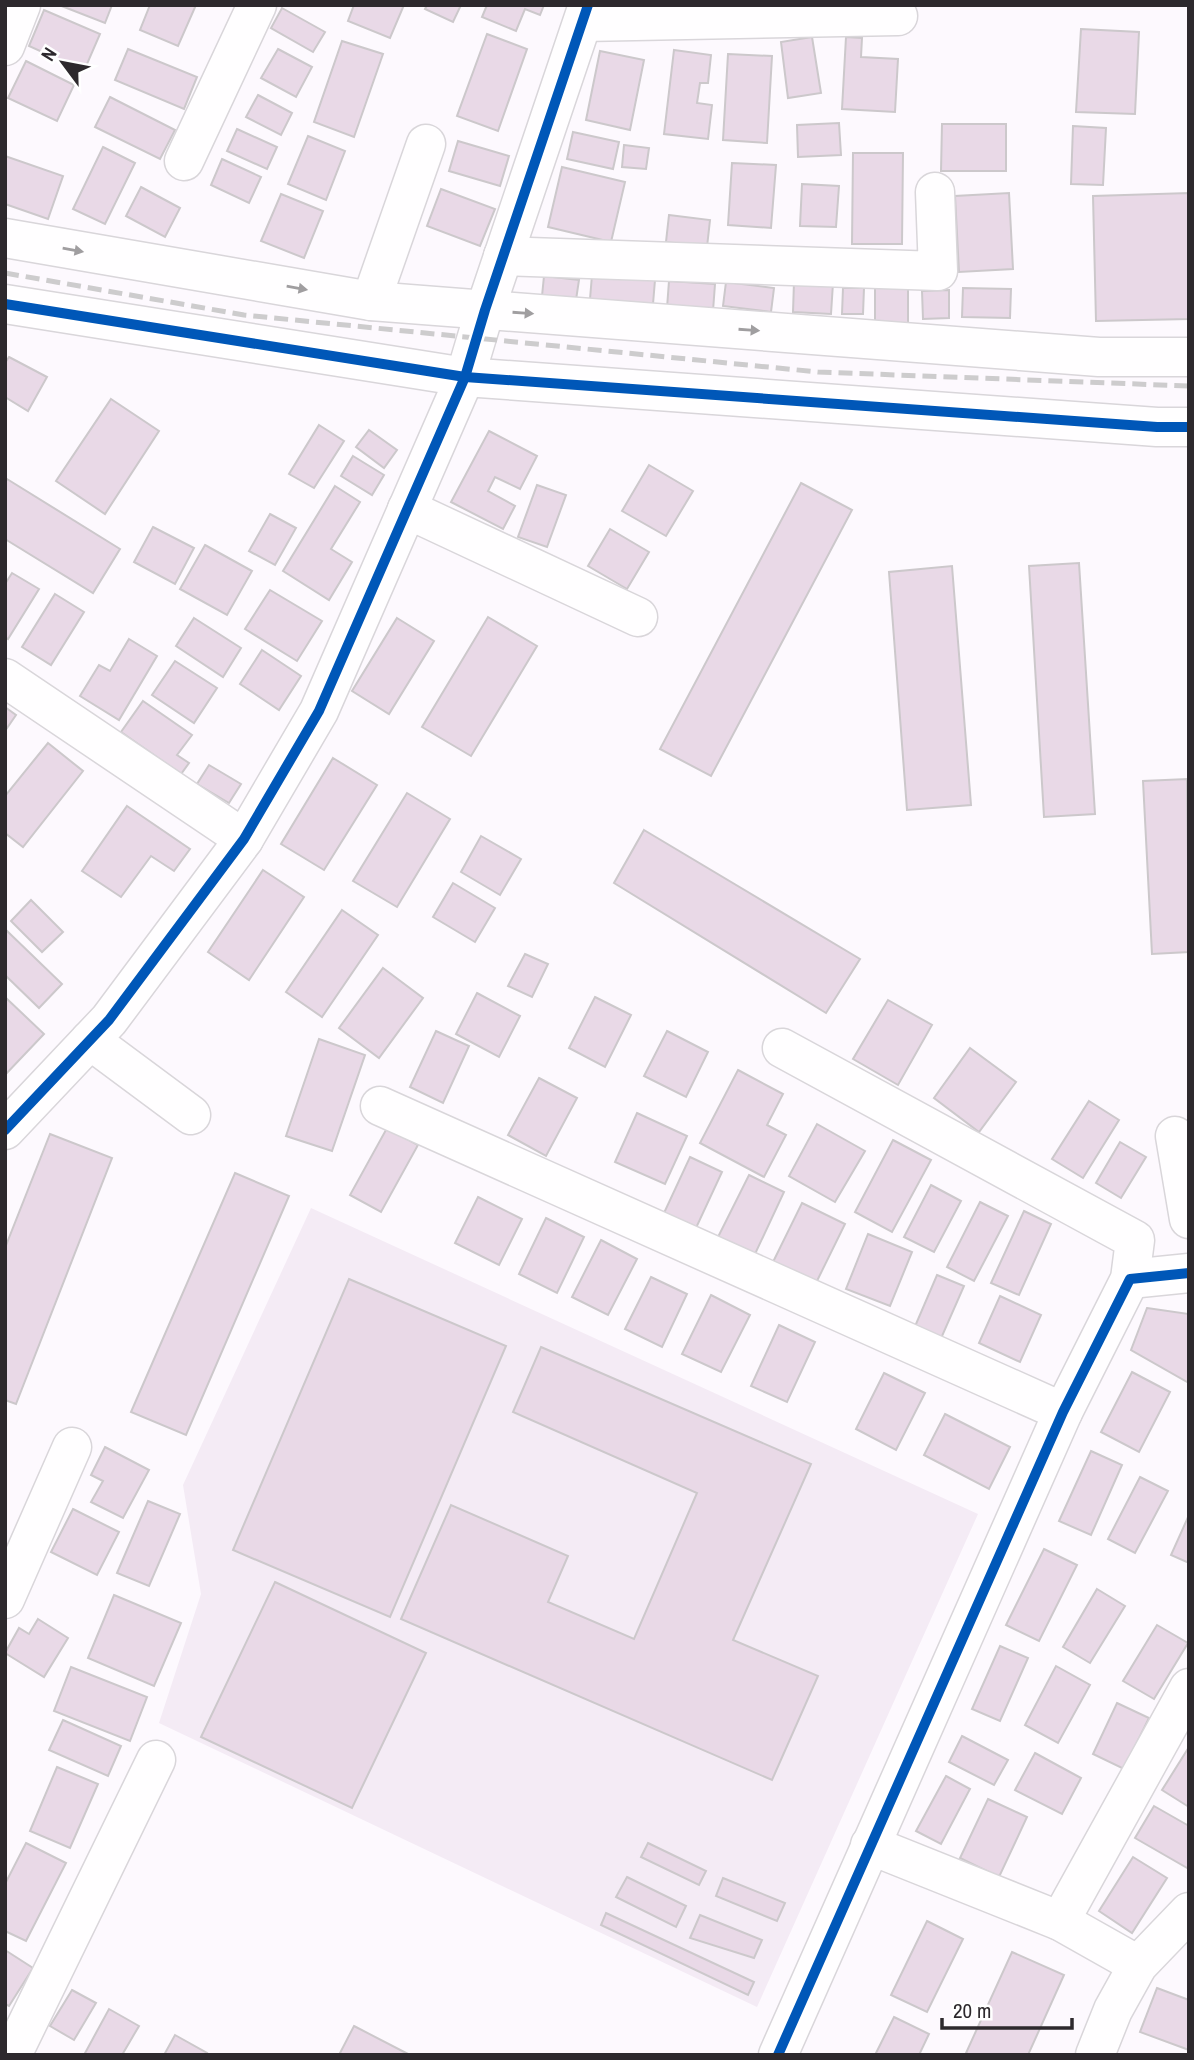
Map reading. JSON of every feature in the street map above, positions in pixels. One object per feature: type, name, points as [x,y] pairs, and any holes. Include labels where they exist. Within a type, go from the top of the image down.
[{"type":"street","points":[[5,46],[21,5]]},
{"type":"street","points":[[184,161],[257,5]]},
{"type":"street","points":[[5,1130],[109,1020],[244,839],[319,711],[465,377],[485,310],[586,13],[898,16]]},
{"type":"street","points":[[371,301],[426,144]]},
{"type":"street","points":[[503,256],[938,271],[935,192]]},
{"type":"street","points":[[5,238],[371,301],[1099,357],[1189,357]]},
{"type":"street","points":[[5,304],[465,377],[1157,427],[1189,427]]},
{"type":"street","points":[[407,509],[638,617]]},
{"type":"street","points":[[5,678],[244,839]]},
{"type":"street","points":[[90,1040],[191,1115]]},
{"type":"street","points":[[778,2055],[1063,1412],[1130,1279],[1135,1240],[782,1048]]},
{"type":"street","points":[[380,1105],[1063,1412]]},
{"type":"street","points":[[1175,1136],[1189,1219]]},
{"type":"street","points":[[1130,1279],[1189,1273]]},
{"type":"street","points":[[5,1599],[72,1447]]},
{"type":"street","points":[[1060,1921],[1189,1688]]},
{"type":"street","points":[[5,2051],[11,2055],[156,1760]]},
{"type":"street","points":[[870,1845],[1060,1921],[1138,1965]]},
{"type":"street","points":[[1095,2055],[1113,2010],[1138,1965],[1189,1912]]},
{"type":"shaded area","points":[[311,1208],[978,1514],[757,2007],[159,1723],[201,1594],[183,1485]]},
{"type":"building","points":[[59,5],[112,5],[105,23]]},
{"type":"building","points":[[150,5],[196,5],[178,46],[140,30]]},
{"type":"building","points":[[354,5],[404,5],[390,38],[348,21]]},
{"type":"building","points":[[427,5],[461,5],[453,22],[425,9]]},
{"type":"building","points":[[487,5],[544,5],[540,15],[525,9],[516,31],[482,17]]},
{"type":"building","points":[[282,8],[325,32],[313,52],[271,28]]},
{"type":"building","points":[[44,10],[100,34],[84,71],[29,46]]},
{"type":"building","points":[[1081,29],[1139,32],[1135,114],[1076,112]]},
{"type":"building","points":[[487,34],[527,49],[498,131],[457,116]]},
{"type":"building","points":[[812,37],[821,93],[788,98],[781,42]]},
{"type":"building","points":[[846,37],[862,38],[861,57],[898,59],[895,112],[842,109]]},
{"type":"building","points":[[342,41],[383,54],[354,137],[314,122]]},
{"type":"building","points":[[128,49],[197,77],[184,109],[115,80]]},
{"type":"building","points":[[278,49],[312,67],[296,97],[261,78]]},
{"type":"building","points":[[674,50],[711,55],[708,83],[700,83],[697,103],[712,105],[708,139],[664,134]]},
{"type":"building","points":[[600,51],[644,60],[630,130],[586,120]]},
{"type":"building","points":[[728,54],[772,56],[767,143],[723,140]]},
{"type":"building","points":[[26,61],[74,85],[57,121],[8,98]]},
{"type":"building","points":[[258,95],[292,113],[281,135],[246,117]]},
{"type":"building","points":[[110,97],[175,130],[160,159],[95,127]]},
{"type":"building","points":[[839,123],[841,155],[798,157],[797,125]]},
{"type":"building","points":[[942,124],[1006,124],[1006,171],[941,171]]},
{"type":"building","points":[[1073,126],[1106,128],[1103,185],[1071,184]]},
{"type":"building","points":[[237,129],[277,147],[267,169],[227,151]]},
{"type":"building","points":[[573,132],[619,142],[613,169],[567,159]]},
{"type":"building","points":[[308,136],[345,151],[326,200],[288,184]]},
{"type":"building","points":[[458,141],[509,156],[500,186],[449,171]]},
{"type":"building","points":[[624,145],[649,148],[646,169],[622,167]]},
{"type":"building","points":[[103,147],[135,163],[105,224],[73,209]]},
{"type":"building","points":[[853,153],[903,153],[902,244],[852,244]]},
{"type":"building","points":[[5,156],[63,176],[48,219],[5,204]]},
{"type":"building","points":[[222,159],[261,177],[249,203],[211,185]]},
{"type":"building","points":[[732,163],[776,165],[771,228],[728,225]]},
{"type":"building","points":[[562,167],[625,182],[611,242],[548,227]]},
{"type":"building","points":[[802,184],[839,186],[836,227],[800,226]]},
{"type":"building","points":[[141,187],[180,208],[165,237],[126,216]]},
{"type":"building","points":[[441,189],[495,209],[480,246],[427,226]]},
{"type":"building","points":[[1009,193],[1013,269],[959,272],[955,196]]},
{"type":"building","points":[[1189,193],[1189,319],[1096,321],[1093,196]]},
{"type":"building","points":[[281,194],[323,211],[304,258],[261,241]]},
{"type":"building","points":[[669,215],[710,220],[707,247],[666,242]]},
{"type":"building","points":[[592,275],[655,280],[653,304],[590,299]]},
{"type":"building","points":[[544,276],[579,280],[576,300],[542,296]]},
{"type":"building","points":[[669,281],[715,284],[713,311],[667,308]]},
{"type":"building","points":[[726,282],[774,288],[771,312],[723,306]]},
{"type":"building","points":[[794,282],[833,283],[831,314],[793,312]]},
{"type":"building","points":[[908,286],[908,323],[875,324],[875,287]]},
{"type":"building","points":[[843,288],[864,288],[863,314],[842,314]]},
{"type":"building","points":[[963,288],[1011,289],[1010,318],[962,317]]},
{"type":"building","points":[[949,290],[949,318],[923,319],[922,291]]},
{"type":"building","points":[[9,357],[47,377],[28,411],[5,397],[5,363]]},
{"type":"building","points":[[111,399],[159,431],[105,514],[56,481]]},
{"type":"building","points":[[319,425],[344,441],[314,488],[289,474]]},
{"type":"building","points":[[369,430],[397,450],[384,468],[356,447]]},
{"type":"building","points":[[489,431],[537,456],[520,489],[495,477],[488,491],[515,506],[503,529],[451,502]]},
{"type":"building","points":[[353,456],[384,475],[372,495],[341,476]]},
{"type":"building","points":[[649,465],[693,491],[666,536],[622,511]]},
{"type":"building","points":[[7,479],[120,549],[93,593],[5,539]]},
{"type":"building","points":[[801,483],[852,510],[711,776],[660,749]]},
{"type":"building","points":[[537,485],[566,495],[547,547],[518,537]]},
{"type":"building","points":[[335,486],[360,502],[331,549],[352,562],[329,600],[283,571]]},
{"type":"building","points":[[270,514],[296,528],[275,565],[249,551]]},
{"type":"building","points":[[153,527],[194,548],[175,584],[134,562]]},
{"type":"building","points":[[610,529],[649,552],[627,589],[588,566]]},
{"type":"building","points":[[205,545],[252,571],[227,615],[180,589]]},
{"type":"building","points":[[1079,563],[1095,814],[1044,817],[1029,566]]},
{"type":"building","points":[[952,566],[971,805],[907,810],[889,572]]},
{"type":"building","points":[[12,573],[39,589],[8,639],[5,637],[5,584]]},
{"type":"building","points":[[270,590],[322,621],[297,661],[245,629]]},
{"type":"building","points":[[55,594],[84,612],[51,665],[22,647]]},
{"type":"building","points":[[488,617],[537,646],[471,756],[422,727]]},
{"type":"building","points":[[194,618],[241,648],[223,677],[176,646]]},
{"type":"building","points":[[397,618],[434,641],[389,714],[352,691]]},
{"type":"building","points":[[129,639],[157,656],[119,720],[80,696],[99,665],[110,671]]},
{"type":"building","points":[[262,650],[301,676],[279,710],[240,684]]},
{"type":"building","points":[[175,661],[217,688],[194,723],[152,695]]},
{"type":"building","points":[[143,701],[192,735],[177,755],[189,763],[181,774],[121,732]]},
{"type":"building","points":[[5,707],[16,715],[5,731]]},
{"type":"building","points":[[48,743],[83,771],[23,847],[5,833],[5,796]]},
{"type":"building","points":[[333,758],[377,785],[324,870],[281,844]]},
{"type":"building","points":[[209,765],[241,784],[229,803],[197,784]]},
{"type":"building","points":[[1187,779],[1189,952],[1152,954],[1143,781]]},
{"type":"building","points":[[407,793],[450,819],[397,907],[353,881]]},
{"type":"building","points":[[127,806],[190,849],[174,871],[151,856],[121,897],[82,871]]},
{"type":"building","points":[[644,830],[860,959],[826,1013],[614,883]]},
{"type":"building","points":[[481,836],[521,859],[500,895],[461,872]]},
{"type":"building","points":[[263,870],[304,897],[249,980],[208,952]]},
{"type":"building","points":[[453,883],[495,908],[475,942],[433,917]]},
{"type":"building","points":[[31,900],[63,932],[42,952],[11,921]]},
{"type":"building","points":[[342,910],[378,935],[322,1017],[286,992]]},
{"type":"building","points":[[5,929],[62,984],[39,1008],[5,975]]},
{"type":"building","points":[[525,954],[548,964],[532,997],[508,986]]},
{"type":"building","points":[[383,968],[423,998],[379,1058],[339,1028]]},
{"type":"building","points":[[477,993],[520,1016],[499,1057],[456,1034]]},
{"type":"building","points":[[5,997],[44,1034],[5,1075]]},
{"type":"building","points":[[595,997],[631,1015],[605,1067],[569,1048]]},
{"type":"building","points":[[888,1000],[932,1025],[898,1085],[853,1059]]},
{"type":"building","points":[[436,1031],[469,1046],[443,1103],[410,1087]]},
{"type":"building","points":[[667,1031],[708,1052],[686,1097],[644,1076]]},
{"type":"building","points":[[319,1039],[365,1055],[332,1151],[286,1136]]},
{"type":"building","points":[[970,1048],[1016,1082],[979,1132],[934,1098]]},
{"type":"building","points":[[738,1070],[783,1094],[767,1125],[786,1135],[764,1177],[700,1143]]},
{"type":"building","points":[[539,1078],[577,1098],[546,1156],[508,1135]]},
{"type":"building","points":[[1089,1101],[1119,1120],[1083,1178],[1052,1159]]},
{"type":"building","points":[[637,1113],[687,1136],[665,1184],[615,1162]]},
{"type":"building","points":[[817,1124],[865,1151],[835,1202],[789,1176]]},
{"type":"building","points":[[387,1128],[418,1145],[381,1212],[350,1195]]},
{"type":"building","points":[[50,1134],[112,1158],[16,1404],[5,1400],[5,1248]]},
{"type":"building","points":[[893,1140],[931,1160],[892,1232],[855,1212]]},
{"type":"building","points":[[1120,1142],[1146,1157],[1121,1198],[1096,1183]]},
{"type":"building","points":[[690,1157],[722,1172],[696,1228],[664,1213]]},
{"type":"building","points":[[235,1173],[289,1196],[186,1435],[131,1412]]},
{"type":"building","points":[[749,1175],[784,1192],[755,1254],[718,1237]]},
{"type":"building","points":[[931,1185],[961,1201],[934,1252],[904,1237]]},
{"type":"building","points":[[478,1197],[522,1219],[499,1265],[455,1243]]},
{"type":"building","points":[[980,1202],[1008,1216],[974,1281],[947,1267]]},
{"type":"building","points":[[802,1203],[845,1224],[815,1285],[772,1264]]},
{"type":"building","points":[[1024,1211],[1051,1224],[1019,1295],[991,1283]]},
{"type":"building","points":[[546,1218],[584,1237],[557,1293],[519,1274]]},
{"type":"building","points":[[868,1234],[912,1252],[890,1306],[846,1289]]},
{"type":"building","points":[[601,1240],[637,1259],[608,1315],[572,1297]]},
{"type":"building","points":[[937,1275],[964,1286],[939,1343],[913,1331]]},
{"type":"building","points":[[651,1277],[687,1294],[662,1347],[625,1329]]},
{"type":"building","points":[[349,1279],[506,1346],[390,1617],[233,1550]]},
{"type":"building","points":[[711,1295],[750,1315],[721,1372],[682,1354]]},
{"type":"building","points":[[1000,1296],[1041,1315],[1020,1362],[979,1343]]},
{"type":"building","points":[[1147,1308],[1189,1314],[1189,1383],[1131,1350]]},
{"type":"building","points":[[779,1325],[815,1342],[787,1402],[751,1386]]},
{"type":"building","points":[[541,1347],[811,1464],[733,1640],[818,1676],[772,1780],[401,1619],[451,1505],[568,1556],[548,1602],[634,1639],[697,1493],[513,1412]]},
{"type":"building","points":[[1132,1372],[1170,1392],[1139,1452],[1101,1432]]},
{"type":"building","points":[[884,1373],[925,1393],[896,1450],[856,1429]]},
{"type":"building","points":[[945,1414],[1010,1447],[989,1489],[924,1455]]},
{"type":"building","points":[[105,1447],[149,1470],[123,1518],[91,1502],[103,1481],[91,1475]]},
{"type":"building","points":[[1091,1451],[1122,1465],[1091,1535],[1059,1521]]},
{"type":"building","points":[[1140,1477],[1168,1491],[1135,1553],[1108,1539]]},
{"type":"building","points":[[148,1501],[180,1514],[149,1586],[117,1573]]},
{"type":"building","points":[[73,1509],[119,1532],[97,1575],[51,1552]]},
{"type":"building","points":[[1189,1515],[1189,1563],[1171,1555]]},
{"type":"building","points":[[1044,1549],[1077,1565],[1039,1641],[1006,1625]]},
{"type":"building","points":[[275,1582],[426,1653],[352,1808],[201,1737]]},
{"type":"building","points":[[1097,1589],[1125,1606],[1090,1663],[1063,1647]]},
{"type":"building","points":[[114,1595],[181,1623],[154,1686],[88,1658]]},
{"type":"building","points":[[38,1619],[68,1638],[44,1677],[5,1653],[19,1628],[29,1634]]},
{"type":"building","points":[[1157,1625],[1188,1643],[1154,1699],[1123,1681]]},
{"type":"building","points":[[1000,1646],[1028,1658],[1000,1721],[972,1709]]},
{"type":"building","points":[[1056,1666],[1090,1685],[1058,1743],[1025,1725]]},
{"type":"building","points":[[71,1667],[147,1697],[130,1741],[54,1711]]},
{"type":"building","points":[[1117,1703],[1149,1718],[1124,1769],[1093,1754]]},
{"type":"building","points":[[63,1720],[121,1746],[108,1776],[49,1750]]},
{"type":"building","points":[[962,1736],[1008,1760],[994,1785],[949,1762]]},
{"type":"building","points":[[1189,1747],[1189,1807],[1162,1790]]},
{"type":"building","points":[[1035,1753],[1081,1778],[1062,1814],[1015,1790]]},
{"type":"building","points":[[57,1767],[98,1784],[70,1848],[30,1831]]},
{"type":"building","points":[[946,1776],[970,1789],[941,1844],[916,1831]]},
{"type":"building","points":[[988,1799],[1027,1817],[999,1877],[960,1858]]},
{"type":"building","points":[[1154,1806],[1189,1826],[1189,1869],[1135,1838]]},
{"type":"building","points":[[26,1843],[66,1863],[26,1941],[5,1931],[5,1884]]},
{"type":"building","points":[[648,1843],[706,1871],[699,1885],[641,1857]]},
{"type":"building","points":[[1133,1857],[1167,1878],[1132,1933],[1099,1911]]},
{"type":"building","points":[[627,1877],[686,1906],[676,1927],[616,1897]]},
{"type":"building","points":[[723,1878],[785,1903],[777,1921],[716,1896]]},
{"type":"building","points":[[606,1913],[754,1982],[748,1995],[601,1925]]},
{"type":"building","points":[[700,1915],[762,1940],[754,1958],[690,1938]]},
{"type":"building","points":[[927,1921],[963,1939],[927,2012],[891,1995]]},
{"type":"building","points":[[5,1950],[33,1968],[9,2006],[5,2004]]},
{"type":"building","points":[[1012,1952],[1064,1975],[1028,2055],[970,2055],[966,2053]]},
{"type":"building","points":[[1157,1988],[1189,2000],[1189,2050],[1140,2032]]},
{"type":"building","points":[[72,1990],[96,2003],[74,2040],[50,2026]]},
{"type":"building","points":[[109,2009],[139,2026],[122,2055],[84,2055]]},
{"type":"building","points":[[894,2017],[929,2034],[919,2055],[875,2055]]},
{"type":"building","points":[[354,2026],[410,2055],[339,2055]]},
{"type":"building","points":[[175,2035],[207,2053],[206,2055],[164,2055]]},
{"type":"railway","points":[[5,273],[244,315],[818,372],[1189,386]]},
{"type":"cycle path","points":[[5,1130],[109,1020],[244,839],[319,711],[465,377],[588,5]]},
{"type":"cycle path","points":[[5,304],[465,377],[1157,427],[1189,427]]},
{"type":"cycle path","points":[[778,2055],[1063,1412],[1130,1279],[1189,1273]]}]
